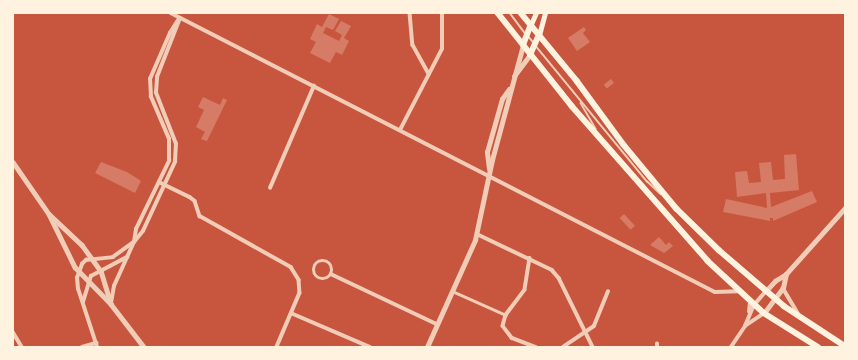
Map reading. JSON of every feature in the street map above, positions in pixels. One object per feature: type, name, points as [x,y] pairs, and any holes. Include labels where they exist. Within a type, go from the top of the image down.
[{"type":"main road","points":[[498,13],[530,55],[708,261],[738,291],[764,313],[818,347]]},
{"type":"main road","points":[[521,13],[624,145],[677,209],[719,250],[775,299],[802,319],[845,346]]},
{"type":"main road","points":[[523,45],[536,13]]},
{"type":"main road","points":[[530,55],[539,35],[545,13]]},
{"type":"street","points":[[171,13],[715,292],[738,291]]},
{"type":"street","points":[[410,13],[413,45],[428,74]]},
{"type":"street","points":[[400,130],[442,49],[442,13]]},
{"type":"street","points":[[111,304],[114,286],[134,242],[136,229],[169,161],[170,145],[151,97],[150,79],[170,33],[180,18]]},
{"type":"street","points":[[82,347],[96,345],[78,289],[79,271],[82,264],[92,259],[113,257],[134,242],[142,231],[175,162],[176,144],[156,93],[157,77],[180,18]]},
{"type":"street","points":[[427,347],[477,234],[490,177],[492,160],[510,87],[523,45]]},
{"type":"street","points":[[513,77],[530,55]]},
{"type":"street","points":[[270,188],[314,86]]},
{"type":"street","points":[[13,162],[49,214],[79,271],[111,304],[144,347]]},
{"type":"street","points":[[159,182],[195,201],[200,216],[292,267],[300,287],[277,347]]},
{"type":"street","points":[[731,347],[745,326],[752,303],[766,291],[775,280],[786,274],[845,208]]},
{"type":"street","points":[[49,214],[82,244],[101,271],[111,304]]},
{"type":"street","points":[[477,234],[545,265],[559,278],[593,347]]},
{"type":"street","points":[[82,303],[91,276],[128,257]]},
{"type":"street","points":[[530,258],[525,290],[506,315],[504,326],[506,333],[512,338],[536,347]]},
{"type":"street","points":[[318,262],[327,262],[332,268],[332,274],[327,278],[322,279],[315,273],[315,267],[318,262]]},
{"type":"street","points":[[332,274],[437,324]]},
{"type":"street","points":[[745,326],[764,313],[783,288],[786,274]]},
{"type":"street","points":[[783,288],[791,305],[802,319]]},
{"type":"street","points":[[452,291],[506,315]]},
{"type":"street","points":[[563,347],[586,333],[594,326],[608,292]]},
{"type":"street","points":[[291,313],[363,346],[370,347]]},
{"type":"street","points":[[13,332],[22,347]]},
{"type":"lane","points":[[510,13],[580,101],[599,120],[648,182],[677,209]]},
{"type":"lane","points":[[580,101],[596,131]]},
{"type":"building","points":[[329,14],[339,19],[333,30],[326,27],[323,33],[339,41],[342,35],[335,31],[341,21],[351,26],[344,38],[349,41],[342,55],[336,52],[330,63],[310,53],[316,42],[310,39],[317,24],[322,27]]},
{"type":"building","points":[[584,27],[586,30],[583,33],[590,42],[577,51],[568,38]]},
{"type":"building","points":[[611,79],[614,83],[607,88],[604,84]]},
{"type":"building","points":[[203,97],[220,105],[223,98],[227,100],[207,141],[201,139],[205,132],[196,127],[204,110],[198,107]]},
{"type":"building","points":[[796,154],[799,190],[770,193],[771,207],[812,191],[817,202],[773,221],[773,218],[770,218],[770,221],[723,212],[726,199],[767,208],[766,193],[737,197],[735,172],[747,171],[749,183],[761,182],[759,163],[771,162],[773,180],[785,179],[784,155]]},
{"type":"building","points":[[101,162],[127,172],[141,181],[135,193],[95,173]]},
{"type":"building","points":[[624,214],[635,226],[631,230],[620,218]]},
{"type":"building","points":[[659,237],[666,245],[669,242],[673,246],[664,253],[650,245]]}]
